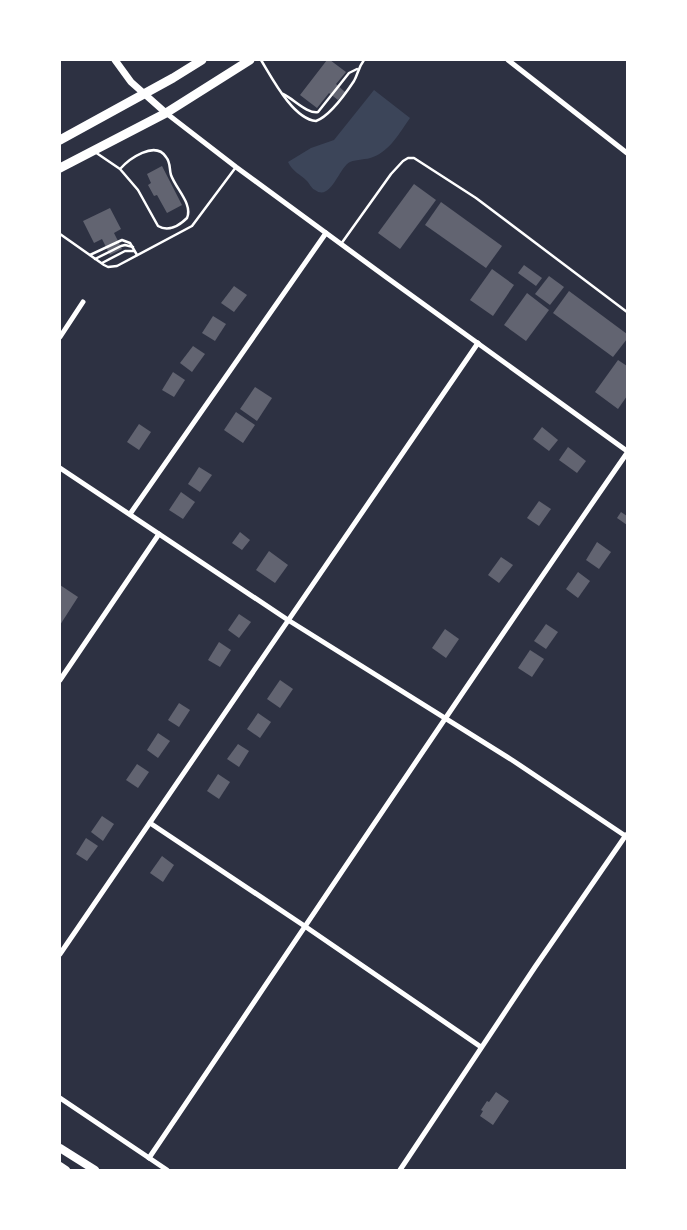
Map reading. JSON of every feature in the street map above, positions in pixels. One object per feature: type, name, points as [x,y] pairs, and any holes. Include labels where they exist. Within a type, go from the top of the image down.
[{"type":"main road","points":[[60,140],[202,60]]},
{"type":"main road","points":[[60,168],[166,113],[250,60]]},
{"type":"main road","points":[[60,1148],[95,1170]]},
{"type":"main road","points":[[60,1166],[66,1170]]},
{"type":"street","points":[[115,60],[131,82],[144,94],[236,167],[627,452],[522,604],[149,1158]]},
{"type":"street","points":[[508,60],[627,153]]},
{"type":"street","points":[[130,514],[326,233]]},
{"type":"street","points":[[60,337],[84,302]]},
{"type":"street","points":[[60,954],[478,343]]},
{"type":"street","points":[[60,468],[288,620],[447,718],[626,836],[481,1047],[400,1170]]},
{"type":"street","points":[[60,680],[159,534]]},
{"type":"street","points":[[150,823],[481,1047]]},
{"type":"street","points":[[60,1098],[167,1170]]},
{"type":"lane","points":[[260,60],[288,103],[307,118],[316,121],[326,116],[355,79],[358,68],[364,60]]},
{"type":"lane","points":[[282,94],[293,99],[309,112],[318,112],[349,73],[358,68]]},
{"type":"lane","points":[[94,151],[120,170],[138,190],[158,226],[166,229],[170,228],[186,218],[189,209],[170,174],[170,163],[161,151],[149,150],[126,162],[120,170]]},
{"type":"lane","points":[[341,244],[403,161],[408,158],[418,158],[476,198],[627,312]]},
{"type":"lane","points":[[60,234],[102,263],[112,267],[192,226],[236,167]]},
{"type":"lane","points":[[90,255],[118,240],[126,241],[137,254]]},
{"type":"lane","points":[[95,258],[121,246],[133,247]]},
{"type":"lane","points":[[102,263],[125,251],[132,250],[137,254]]},
{"type":"shaded area","points":[[374,90],[410,118],[385,150],[370,158],[350,162],[330,188],[321,192],[315,190],[294,171],[288,162],[311,148],[334,140]]},
{"type":"building","points":[[327,60],[330,60],[346,72],[336,84],[345,92],[338,100],[329,93],[317,108],[300,95]]},
{"type":"building","points":[[162,166],[182,205],[167,213],[157,195],[154,196],[148,185],[151,183],[147,174]]},
{"type":"building","points":[[414,184],[436,200],[400,249],[378,233]]},
{"type":"building","points":[[441,202],[502,246],[486,268],[425,225]]},
{"type":"building","points":[[110,208],[121,229],[114,233],[122,249],[110,255],[102,239],[94,243],[83,221]]},
{"type":"building","points":[[524,265],[542,278],[536,286],[518,273]]},
{"type":"building","points":[[492,269],[514,285],[493,316],[470,300]]},
{"type":"building","points":[[549,276],[564,287],[550,305],[535,294]]},
{"type":"building","points":[[234,286],[247,295],[234,312],[221,303]]},
{"type":"building","points":[[569,291],[627,334],[627,339],[613,357],[553,313]]},
{"type":"building","points":[[527,293],[549,310],[526,341],[504,325]]},
{"type":"building","points":[[213,316],[226,324],[215,341],[202,333]]},
{"type":"building","points":[[193,346],[205,354],[192,372],[180,363]]},
{"type":"building","points":[[618,360],[627,366],[627,396],[618,409],[595,392]]},
{"type":"building","points":[[173,372],[185,380],[174,397],[162,390]]},
{"type":"building","points":[[255,387],[272,398],[257,421],[240,409]]},
{"type":"building","points":[[236,412],[255,425],[243,443],[224,430]]},
{"type":"building","points":[[139,424],[151,432],[139,450],[127,442]]},
{"type":"building","points":[[542,427],[558,440],[549,451],[533,439]]},
{"type":"building","points":[[568,447],[586,461],[577,473],[559,460]]},
{"type":"building","points":[[199,467],[212,475],[200,492],[188,484]]},
{"type":"building","points":[[181,492],[195,502],[183,519],[169,510]]},
{"type":"building","points":[[539,501],[551,509],[539,526],[527,518]]},
{"type":"building","points":[[621,512],[627,516],[627,525],[617,518]]},
{"type":"building","points":[[240,532],[250,540],[242,550],[232,543]]},
{"type":"building","points":[[597,542],[611,552],[599,569],[586,560]]},
{"type":"building","points":[[269,551],[288,565],[275,583],[256,570]]},
{"type":"building","points":[[501,557],[513,565],[499,583],[488,575]]},
{"type":"building","points":[[578,572],[590,581],[578,598],[566,589]]},
{"type":"building","points":[[60,585],[78,597],[60,625]]},
{"type":"building","points":[[239,614],[251,622],[239,638],[228,630]]},
{"type":"building","points":[[546,624],[558,632],[546,649],[534,641]]},
{"type":"building","points":[[445,629],[459,639],[446,658],[432,648]]},
{"type":"building","points":[[219,642],[231,650],[220,667],[208,660]]},
{"type":"building","points":[[530,650],[544,659],[532,677],[518,668]]},
{"type":"building","points":[[280,680],[293,689],[280,708],[267,699]]},
{"type":"building","points":[[179,703],[190,710],[179,727],[168,720]]},
{"type":"building","points":[[258,713],[271,722],[260,738],[247,729]]},
{"type":"building","points":[[158,733],[170,741],[158,758],[147,750]]},
{"type":"building","points":[[238,744],[249,751],[239,767],[227,759]]},
{"type":"building","points":[[137,764],[149,772],[138,788],[126,780]]},
{"type":"building","points":[[218,774],[230,782],[219,799],[207,791]]},
{"type":"building","points":[[102,816],[114,824],[103,841],[91,832]]},
{"type":"building","points":[[86,838],[98,846],[87,861],[76,854]]},
{"type":"building","points":[[162,856],[174,865],[163,882],[150,873]]},
{"type":"building","points":[[496,1092],[509,1101],[493,1125],[480,1116],[483,1111],[481,1110],[487,1101],[489,1102]]}]
